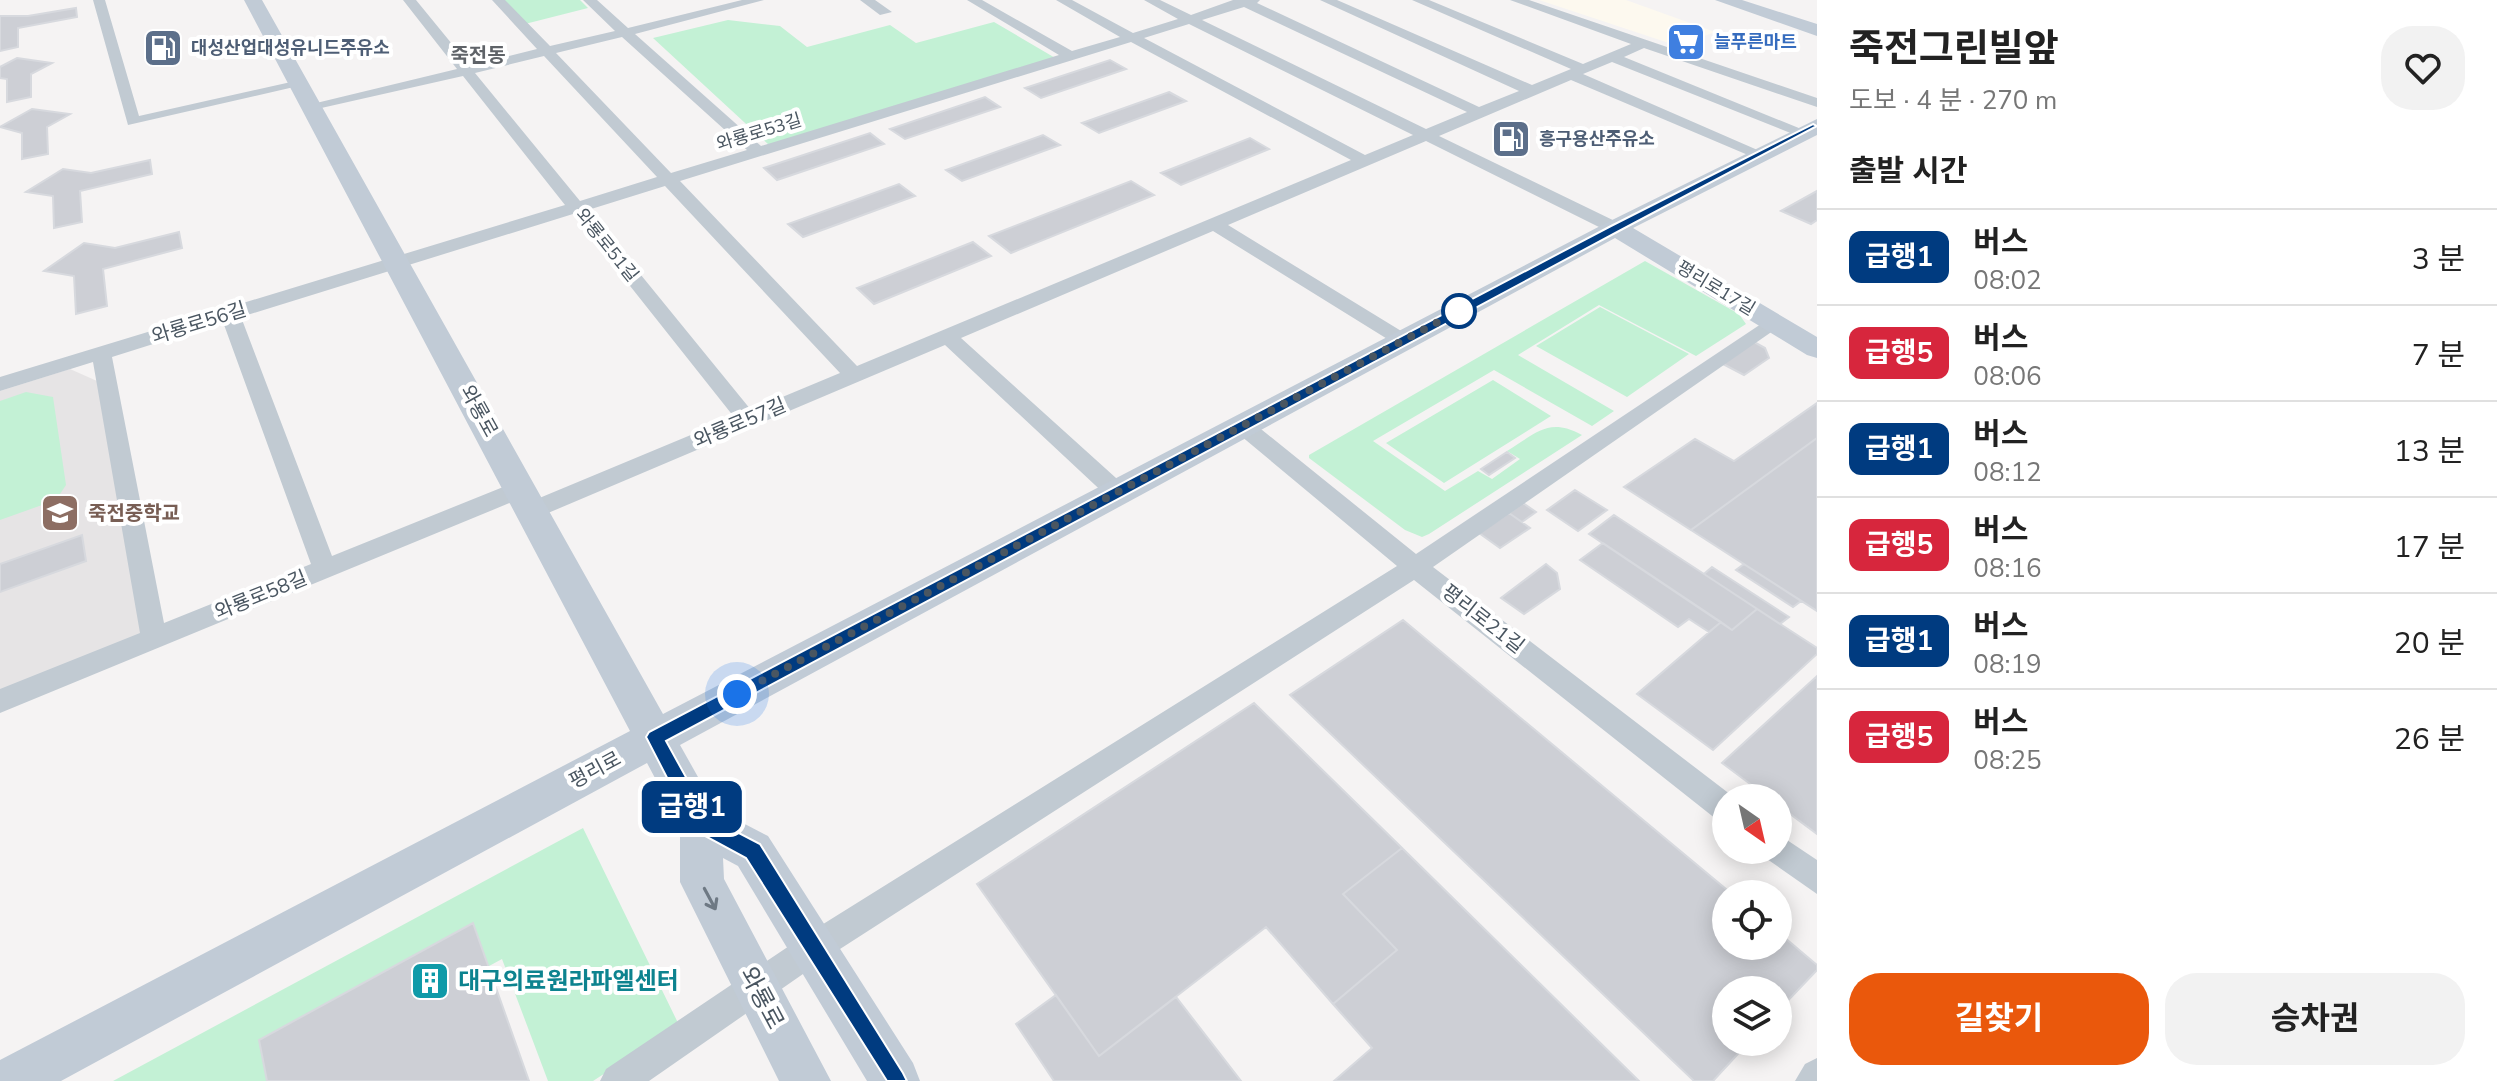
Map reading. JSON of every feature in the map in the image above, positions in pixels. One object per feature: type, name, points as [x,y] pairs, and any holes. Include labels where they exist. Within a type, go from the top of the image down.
[{"type":"main road","name":"와룡로","points":[[253,0],[701,823],[702,882],[806,1081]]},
{"type":"main road","points":[[1724,0],[1817,30]]},
{"type":"main road","name":"평리로","points":[[11,1081],[1615,228],[1810,130]]},
{"type":"main road","name":"평리로17길","points":[[1615,228],[1817,349]]},
{"type":"main road","points":[[701,823],[753,851],[895,1081]]},
{"type":"street","points":[[99,0],[133,122],[465,71],[758,0]]},
{"type":"street","name":"와룡로51길","points":[[409,0],[748,420]]},
{"type":"street","points":[[498,0],[854,375]]},
{"type":"street","points":[[589,0],[760,153]]},
{"type":"street","points":[[866,0],[885,12]]},
{"type":"street","points":[[973,0],[1070,56]]},
{"type":"street","points":[[1062,0],[1366,162]]},
{"type":"street","points":[[1150,0],[1615,228]]},
{"type":"street","points":[[1326,0],[1532,91]]},
{"type":"street","points":[[1418,0],[1761,155]]},
{"type":"street","points":[[1516,0],[1817,103]]},
{"type":"street","name":"와룡로53길","points":[[398,263],[1246,1],[1480,113]]},
{"type":"street","name":"와룡로57길","points":[[527,500],[748,420],[1643,44]]},
{"type":"street","points":[[1611,57],[1810,130]]},
{"type":"street","points":[[1214,224],[1404,341]]},
{"type":"street","name":"와룡로56길","points":[[0,384],[398,263]]},
{"type":"street","points":[[230,314],[325,569]]},
{"type":"street","points":[[618,1081],[815,947],[1415,567],[1773,322]]},
{"type":"street","points":[[947,336],[1118,493]]},
{"type":"street","points":[[101,353],[154,639]]},
{"type":"street","name":"평리로21길","points":[[1243,426],[1415,567],[1712,798]]},
{"type":"street","name":"와룡로58길","points":[[0,701],[325,569],[527,500]]},
{"type":"street","points":[[1792,860],[1817,879]]},
{"type":"street","points":[[1813,1081],[1817,1076]]},
{"type":"shaded area","points":[[1539,0],[1626,0],[1715,32],[1678,46]]},
{"type":"shaded area","name":"죽전중학교","points":[[70,369],[97,381],[142,635],[0,693],[0,391]]},
{"type":"green space","points":[[498,0],[580,0],[588,8],[521,25]]},
{"type":"green space","points":[[728,20],[780,26],[807,47],[890,25],[916,43],[994,22],[1057,59],[769,145],[653,38]]},
{"type":"green space","points":[[1645,261],[1739,314],[1746,324],[1696,356],[1599,305],[1518,355],[1614,411],[1592,426],[1494,370],[1373,441],[1445,491],[1478,471],[1492,479],[1520,459],[1507,451],[1535,433],[1560,427],[1582,435],[1429,534],[1422,537],[1405,530],[1309,458],[1309,455]]},
{"type":"green space","points":[[1600,307],[1689,354],[1627,397],[1536,346]]},
{"type":"green space","points":[[1493,380],[1551,416],[1444,483],[1386,443]]},
{"type":"green space","points":[[26,392],[53,397],[66,485],[56,500],[0,520],[0,401]]},
{"type":"green space","points":[[583,828],[679,1025],[593,1081],[548,1081],[502,959],[277,1081],[113,1081]]},
{"type":"building","points":[[76,8],[77,17],[18,28],[18,47],[0,51],[0,16],[28,16]]},
{"type":"building","points":[[17,58],[52,63],[31,74],[31,97],[7,102],[7,79],[0,78],[0,67]]},
{"type":"building","points":[[1110,60],[1126,69],[1041,98],[1025,88]]},
{"type":"building","points":[[1169,92],[1186,101],[1099,133],[1082,123]]},
{"type":"building","points":[[985,97],[1000,107],[905,139],[890,129]]},
{"type":"building","points":[[32,109],[70,114],[47,127],[48,154],[22,159],[22,133],[0,127]]},
{"type":"building","points":[[870,133],[884,144],[777,180],[764,168]]},
{"type":"building","points":[[1043,135],[1060,145],[962,181],[946,170]]},
{"type":"building","points":[[1250,138],[1269,149],[1181,185],[1161,173]]},
{"type":"building","points":[[150,160],[152,174],[80,191],[82,222],[54,228],[53,196],[26,192],[63,169],[91,173]]},
{"type":"building","points":[[1131,181],[1154,195],[1011,253],[989,236]]},
{"type":"building","points":[[899,184],[915,196],[803,237],[788,224]]},
{"type":"building","points":[[1817,191],[1817,220],[1811,224],[1781,211]]},
{"type":"building","points":[[179,232],[182,248],[103,269],[107,306],[76,314],[74,276],[44,271],[84,243],[115,248]]},
{"type":"building","points":[[973,242],[991,256],[874,304],[857,288]]},
{"type":"building","points":[[1754,342],[1765,348],[1769,358],[1744,375],[1723,364]]},
{"type":"building","points":[[1817,403],[1817,438],[1691,530],[1624,487],[1695,439],[1734,461]]},
{"type":"building","points":[[1817,438],[1817,611],[1691,530]]},
{"type":"building","points":[[1507,452],[1515,458],[1489,475],[1481,469]]},
{"type":"building","points":[[1575,490],[1607,510],[1578,531],[1547,510]]},
{"type":"building","points":[[1523,503],[1536,512],[1522,522],[1509,513]]},
{"type":"building","points":[[1509,513],[1530,528],[1500,548],[1479,533]]},
{"type":"building","points":[[1614,515],[1757,609],[1732,630],[1589,534]]},
{"type":"building","points":[[82,535],[86,561],[0,592],[0,564]]},
{"type":"building","points":[[1603,543],[1721,622],[1709,632],[1689,619],[1678,627],[1580,560]]},
{"type":"building","points":[[1546,564],[1557,573],[1560,589],[1524,614],[1501,598]]},
{"type":"building","points":[[1744,564],[1801,601],[1793,607],[1736,570]]},
{"type":"building","points":[[1712,567],[1789,617],[1780,624],[1704,574]]},
{"type":"building","points":[[1757,609],[1817,648],[1817,654],[1713,750],[1637,694],[1721,622],[1732,630]]},
{"type":"building","points":[[1403,620],[1715,880],[1712,880],[1712,960],[1792,960],[1792,944],[1817,965],[1817,970],[1792,996],[1792,976],[1712,976],[1712,1056],[1736,1056],[1713,1081],[1694,1081],[1290,695]]},
{"type":"building","points":[[1817,676],[1817,834],[1792,815],[1792,784],[1750,784],[1722,763]]},
{"type":"building","points":[[1254,703],[1402,848],[1343,894],[1397,950],[1333,1004],[1266,927],[1099,1056],[977,884]]},
{"type":"building","points":[[1402,848],[1639,1081],[1334,1081],[1372,1048],[1333,1004],[1397,950],[1343,894]]},
{"type":"building","name":"대구의료원라파엘센터","points":[[473,923],[529,1081],[267,1081],[259,1040]]},
{"type":"building","points":[[1056,995],[1099,1056],[1176,997],[1241,1081],[1054,1081],[1016,1024]]},
{"type":"bus line","name":"급행1","points":[[895,1081],[753,851],[701,823],[655,737],[1615,228],[1817,126]]},
{"type":"place","name":"늘푸른마트","points":[[1686,42]]},
{"type":"place","name":"대성산업대성유니드주유소","points":[[163,48]]},
{"type":"place","name":"흥구용산주유소","points":[[1511,139]]},
{"type":"place","name":"죽전중학교","points":[[60,513]]},
{"type":"place","name":"대구의료원라파엘센터","points":[[430,981]]},
{"type":"district","name":"죽전동","points":[[478,55]]},
{"type":"route","points":[[737,694],[1459,311]]}]
